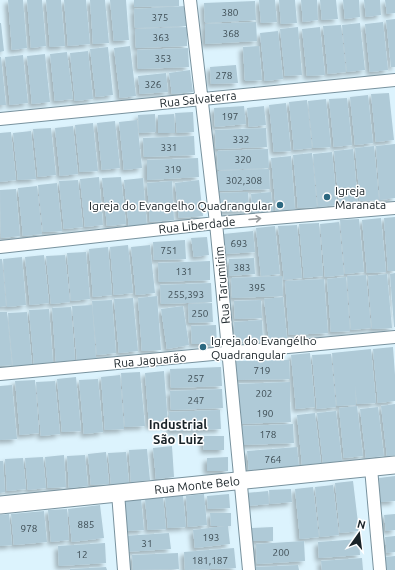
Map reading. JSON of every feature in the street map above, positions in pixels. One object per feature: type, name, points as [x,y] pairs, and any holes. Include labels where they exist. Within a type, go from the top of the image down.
[{"type":"street","name":"Rua Tarumirim","points":[[190,0],[216,223],[249,570]]},
{"type":"street","name":"Rua Salvaterra","points":[[0,119],[395,80]]},
{"type":"street","name":"Rua Liberdade","points":[[0,247],[216,223],[395,208]]},
{"type":"street","name":"Rua Jaguarão","points":[[0,374],[395,337]]},
{"type":"street","name":"Rua Monte Belo","points":[[0,505],[395,465]]},
{"type":"street","points":[[371,468],[380,570]]},
{"type":"street","points":[[118,493],[124,570]]},
{"type":"building","points":[[8,0],[23,0],[27,48],[12,50]]},
{"type":"building","points":[[27,0],[42,0],[46,46],[31,48]]},
{"type":"building","points":[[46,0],[61,0],[65,46],[50,47]]},
{"type":"building","points":[[64,0],[86,0],[90,44],[68,46]]},
{"type":"building","points":[[90,0],[105,0],[109,43],[93,44]]},
{"type":"building","points":[[110,0],[126,0],[129,40],[114,41]]},
{"type":"building","points":[[134,0],[179,0],[179,6],[134,7]]},
{"type":"building","points":[[259,0],[275,0],[277,22],[261,23]]},
{"type":"building","points":[[279,0],[295,0],[297,23],[281,24]]},
{"type":"building","points":[[301,0],[317,0],[318,20],[303,22]]},
{"type":"building","points":[[320,0],[336,0],[338,19],[322,20]]},
{"type":"building","points":[[343,0],[359,0],[360,17],[345,19]]},
{"type":"building","points":[[364,0],[380,0],[381,15],[366,17]]},
{"type":"building","points":[[385,0],[395,0],[395,13],[387,14]]},
{"type":"building","points":[[255,1],[256,20],[205,23],[204,3]]},
{"type":"building","points":[[185,6],[186,26],[135,28],[134,9]]},
{"type":"building","points":[[395,19],[395,67],[391,67],[386,20]]},
{"type":"building","points":[[256,22],[257,41],[205,44],[205,24]]},
{"type":"building","points":[[383,22],[388,70],[370,72],[365,24]]},
{"type":"building","points":[[0,23],[4,51],[0,52]]},
{"type":"building","points":[[360,23],[365,70],[347,72],[342,25]]},
{"type":"building","points":[[341,25],[346,72],[328,74],[323,26]]},
{"type":"building","points":[[187,27],[187,46],[136,48],[135,29]]},
{"type":"building","points":[[298,27],[302,75],[285,76],[280,29]]},
{"type":"building","points":[[320,27],[325,75],[307,76],[302,29]]},
{"type":"building","points":[[278,31],[283,79],[265,81],[260,33]]},
{"type":"building","points":[[130,46],[136,96],[120,98],[114,48]]},
{"type":"building","points":[[259,46],[262,80],[245,81],[243,47]]},
{"type":"building","points":[[108,47],[113,95],[96,97],[90,49]]},
{"type":"building","points":[[188,48],[189,67],[138,69],[137,50]]},
{"type":"building","points":[[88,51],[93,99],[75,101],[70,53]]},
{"type":"building","points":[[67,52],[73,99],[55,101],[50,54]]},
{"type":"building","points":[[45,54],[50,102],[32,104],[27,56]]},
{"type":"building","points":[[23,55],[28,103],[10,105],[5,57]]},
{"type":"building","points":[[1,57],[6,105],[0,105]]},
{"type":"building","points":[[236,65],[238,83],[211,84],[210,67]]},
{"type":"building","points":[[190,70],[193,92],[172,94],[169,73]]},
{"type":"building","points":[[166,73],[168,92],[140,94],[138,76]]},
{"type":"building","points":[[389,93],[394,140],[376,142],[371,94]]},
{"type":"building","points":[[368,95],[373,143],[355,145],[350,97]]},
{"type":"building","points":[[347,98],[352,145],[334,147],[329,99]]},
{"type":"building","points":[[326,99],[331,147],[313,148],[308,101]]},
{"type":"building","points":[[307,100],[312,148],[294,150],[289,102]]},
{"type":"building","points":[[286,103],[291,151],[274,152],[269,105]]},
{"type":"building","points":[[244,106],[246,124],[215,127],[214,108]]},
{"type":"building","points":[[264,106],[266,125],[249,127],[247,108]]},
{"type":"building","points":[[193,112],[194,132],[177,133],[175,113]]},
{"type":"building","points":[[155,114],[156,132],[139,133],[138,115]]},
{"type":"building","points":[[174,114],[175,133],[158,133],[158,115]]},
{"type":"building","points":[[137,120],[142,168],[124,170],[119,122]]},
{"type":"building","points":[[115,121],[120,168],[102,170],[97,123]]},
{"type":"building","points":[[93,123],[98,171],[80,172],[75,125]]},
{"type":"building","points":[[73,126],[78,174],[60,176],[55,128]]},
{"type":"building","points":[[51,128],[56,175],[38,177],[33,129]]},
{"type":"building","points":[[266,128],[267,147],[216,149],[215,130]]},
{"type":"building","points":[[31,131],[36,179],[18,180],[13,133]]},
{"type":"building","points":[[11,132],[16,180],[0,182],[0,133]]},
{"type":"building","points":[[194,136],[195,155],[144,157],[143,138]]},
{"type":"building","points":[[395,144],[395,198],[380,200],[376,146]]},
{"type":"building","points":[[374,146],[379,200],[360,201],[355,148]]},
{"type":"building","points":[[268,149],[269,168],[218,170],[217,151]]},
{"type":"building","points":[[353,149],[358,203],[339,204],[334,151]]},
{"type":"building","points":[[332,152],[337,205],[318,207],[313,154]]},
{"type":"building","points":[[312,153],[317,207],[298,208],[293,155]]},
{"type":"building","points":[[291,156],[295,209],[276,211],[271,158]]},
{"type":"building","points":[[198,158],[199,177],[147,180],[147,160]]},
{"type":"building","points":[[269,169],[270,189],[219,191],[218,171]]},
{"type":"building","points":[[99,177],[103,225],[85,227],[80,179]]},
{"type":"building","points":[[121,177],[126,224],[107,226],[102,178]]},
{"type":"building","points":[[143,178],[147,226],[129,228],[124,180]]},
{"type":"building","points":[[78,180],[83,227],[64,229],[59,181]]},
{"type":"building","points":[[199,180],[203,216],[179,218],[175,183]]},
{"type":"building","points":[[172,181],[174,220],[150,222],[147,183]]},
{"type":"building","points":[[57,183],[62,231],[43,232],[38,185]]},
{"type":"building","points":[[37,186],[42,234],[23,236],[18,188]]},
{"type":"building","points":[[16,189],[20,236],[1,238],[0,190]]},
{"type":"building","points":[[248,192],[249,210],[220,212],[219,193]]},
{"type":"building","points":[[271,192],[273,211],[253,213],[251,194]]},
{"type":"building","points":[[395,217],[395,271],[388,271],[384,218]]},
{"type":"building","points":[[381,218],[386,272],[367,273],[362,220]]},
{"type":"building","points":[[359,219],[364,272],[345,274],[340,220]]},
{"type":"building","points":[[339,222],[344,275],[325,277],[320,224]]},
{"type":"building","points":[[319,223],[323,276],[304,278],[299,224]]},
{"type":"building","points":[[297,225],[302,278],[284,280],[278,226]]},
{"type":"building","points":[[275,226],[280,274],[261,276],[256,228]]},
{"type":"building","points":[[253,231],[255,252],[225,254],[223,234]]},
{"type":"building","points":[[207,237],[209,255],[194,257],[191,238]]},
{"type":"building","points":[[185,240],[186,259],[154,260],[153,242]]},
{"type":"building","points":[[128,245],[133,293],[114,295],[110,247]]},
{"type":"building","points":[[150,245],[155,293],[136,295],[131,247]]},
{"type":"building","points":[[108,247],[112,295],[93,297],[89,249]]},
{"type":"building","points":[[86,252],[90,299],[71,301],[67,253]]},
{"type":"building","points":[[44,255],[49,303],[30,305],[25,257]]},
{"type":"building","points":[[65,255],[70,302],[51,304],[46,256]]},
{"type":"building","points":[[22,257],[26,305],[7,307],[3,259]]},
{"type":"building","points":[[254,258],[255,274],[229,276],[229,259]]},
{"type":"building","points":[[0,259],[2,259],[6,306],[0,307]]},
{"type":"building","points":[[210,261],[210,280],[159,282],[158,263]]},
{"type":"building","points":[[395,273],[395,327],[394,327],[390,274]]},
{"type":"building","points":[[387,274],[392,328],[372,329],[368,276]]},
{"type":"building","points":[[366,275],[371,328],[351,330],[347,276]]},
{"type":"building","points":[[282,276],[283,296],[232,298],[231,278]]},
{"type":"building","points":[[346,277],[350,331],[331,332],[327,279]]},
{"type":"building","points":[[324,279],[328,333],[289,335],[285,281]]},
{"type":"building","points":[[211,283],[212,302],[161,304],[160,285]]},
{"type":"building","points":[[157,296],[161,350],[142,351],[138,298]]},
{"type":"building","points":[[283,297],[287,338],[269,340],[264,299]]},
{"type":"building","points":[[133,298],[138,351],[119,353],[114,299]]},
{"type":"building","points":[[112,300],[116,353],[97,355],[92,301]]},
{"type":"building","points":[[261,300],[262,318],[235,319],[234,301]]},
{"type":"building","points":[[212,303],[213,322],[189,323],[188,304]]},
{"type":"building","points":[[92,305],[96,358],[77,360],[72,306]]},
{"type":"building","points":[[183,306],[189,345],[167,349],[161,309]]},
{"type":"building","points":[[71,307],[75,360],[56,362],[52,308]]},
{"type":"building","points":[[49,309],[53,362],[34,364],[29,310]]},
{"type":"building","points":[[0,312],[7,312],[12,365],[0,366]]},
{"type":"building","points":[[27,312],[32,365],[13,367],[8,313]]},
{"type":"building","points":[[262,320],[263,340],[235,342],[234,322]]},
{"type":"building","points":[[216,325],[217,344],[192,344],[191,326]]},
{"type":"building","points":[[393,347],[395,401],[378,403],[373,349]]},
{"type":"building","points":[[371,349],[376,403],[357,404],[355,384],[356,405],[337,406],[332,353]]},
{"type":"building","points":[[310,353],[315,407],[296,409],[291,355]]},
{"type":"building","points":[[331,354],[336,407],[317,409],[312,355]]},
{"type":"building","points":[[289,360],[290,379],[236,380],[235,361]]},
{"type":"building","points":[[221,367],[222,386],[171,388],[170,369]]},
{"type":"building","points":[[164,371],[168,425],[149,426],[145,373]]},
{"type":"building","points":[[140,372],[145,426],[125,427],[121,373]]},
{"type":"building","points":[[120,375],[124,429],[105,430],[101,377]]},
{"type":"building","points":[[76,377],[81,431],[62,432],[57,379]]},
{"type":"building","points":[[98,379],[103,432],[84,434],[79,380]]},
{"type":"building","points":[[35,380],[39,433],[20,435],[15,381]]},
{"type":"building","points":[[55,381],[60,434],[41,436],[36,382]]},
{"type":"building","points":[[290,382],[290,402],[239,404],[238,384]]},
{"type":"building","points":[[12,385],[17,439],[0,440],[0,386]]},
{"type":"building","points":[[222,389],[223,408],[171,410],[170,391]]},
{"type":"building","points":[[290,402],[291,422],[240,424],[239,404]]},
{"type":"building","points":[[395,404],[395,455],[387,456],[381,406]]},
{"type":"building","points":[[357,406],[363,456],[344,458],[339,408]]},
{"type":"building","points":[[378,407],[384,456],[366,458],[360,409]]},
{"type":"building","points":[[220,410],[221,429],[170,431],[169,412]]},
{"type":"building","points":[[336,411],[342,461],[323,463],[317,413]]},
{"type":"building","points":[[315,413],[321,463],[302,465],[297,415]]},
{"type":"building","points":[[293,424],[294,443],[242,445],[242,426]]},
{"type":"building","points":[[203,436],[224,436],[224,450],[204,450]]},
{"type":"building","points":[[172,446],[174,477],[156,479],[153,448]]},
{"type":"building","points":[[297,447],[299,466],[249,470],[247,451]]},
{"type":"building","points":[[147,449],[150,480],[131,482],[129,450]]},
{"type":"building","points":[[106,452],[109,484],[91,485],[88,454]]},
{"type":"building","points":[[126,452],[129,483],[111,484],[108,453]]},
{"type":"building","points":[[64,455],[66,487],[48,488],[45,457]]},
{"type":"building","points":[[85,455],[88,486],[69,488],[67,456]]},
{"type":"building","points":[[43,457],[46,488],[28,490],[25,458]]},
{"type":"building","points":[[228,457],[228,471],[207,471],[207,458]]},
{"type":"building","points":[[23,458],[26,489],[7,491],[5,459]]},
{"type":"building","points":[[0,461],[3,461],[5,492],[0,493]]},
{"type":"building","points":[[395,476],[395,501],[381,502],[379,478]]},
{"type":"building","points":[[353,481],[359,531],[340,533],[335,483]]},
{"type":"building","points":[[333,485],[339,535],[320,537],[315,487]]},
{"type":"building","points":[[313,487],[319,537],[300,539],[295,489]]},
{"type":"building","points":[[291,489],[292,502],[270,504],[269,490]]},
{"type":"building","points":[[268,491],[269,504],[248,506],[246,493]]},
{"type":"building","points":[[204,494],[207,525],[188,527],[186,496]]},
{"type":"building","points":[[229,494],[230,508],[208,509],[207,496]]},
{"type":"building","points":[[183,495],[186,527],[168,528],[165,497]]},
{"type":"building","points":[[163,497],[166,529],[148,530],[145,499]]},
{"type":"building","points":[[141,498],[144,530],[125,531],[123,500]]},
{"type":"building","points":[[100,505],[104,538],[72,542],[68,509]]},
{"type":"building","points":[[67,509],[69,540],[51,542],[48,510]]},
{"type":"building","points":[[44,511],[47,542],[14,545],[11,514]]},
{"type":"building","points":[[210,513],[231,513],[231,526],[228,526],[230,544],[195,548],[193,530],[225,526],[211,526]]},
{"type":"building","points":[[9,514],[12,545],[0,546],[0,515]]},
{"type":"building","points":[[395,514],[395,530],[386,531],[384,515]]},
{"type":"building","points":[[273,527],[273,541],[252,541],[252,528]]},
{"type":"building","points":[[169,533],[171,549],[124,552],[123,536]]},
{"type":"building","points":[[395,536],[395,552],[387,553],[385,537]]},
{"type":"building","points":[[359,539],[360,555],[319,558],[318,542]]},
{"type":"building","points":[[304,541],[305,561],[257,564],[256,544]]},
{"type":"building","points":[[105,543],[106,563],[59,566],[58,546]]},
{"type":"building","points":[[234,548],[236,568],[185,570],[184,552]]},
{"type":"building","points":[[178,553],[179,569],[133,570],[132,555]]},
{"type":"building","points":[[395,556],[395,570],[387,570],[385,557]]},
{"type":"building","points":[[362,558],[363,570],[322,570],[321,561]]},
{"type":"building","points":[[298,565],[299,570],[256,570],[256,567]]},
{"type":"building","points":[[106,567],[107,570],[70,570],[70,569]]},
{"type":"place","name":"Igreja Maranata","points":[[327,197]]},
{"type":"place","name":"Igreja do Evangelho Quadrangular","points":[[280,205]]},
{"type":"place","name":"Igreja do Evangélho Quadrangular","points":[[203,347]]},
{"type":"district","name":"Industrial São Luiz","points":[[178,432]]}]
